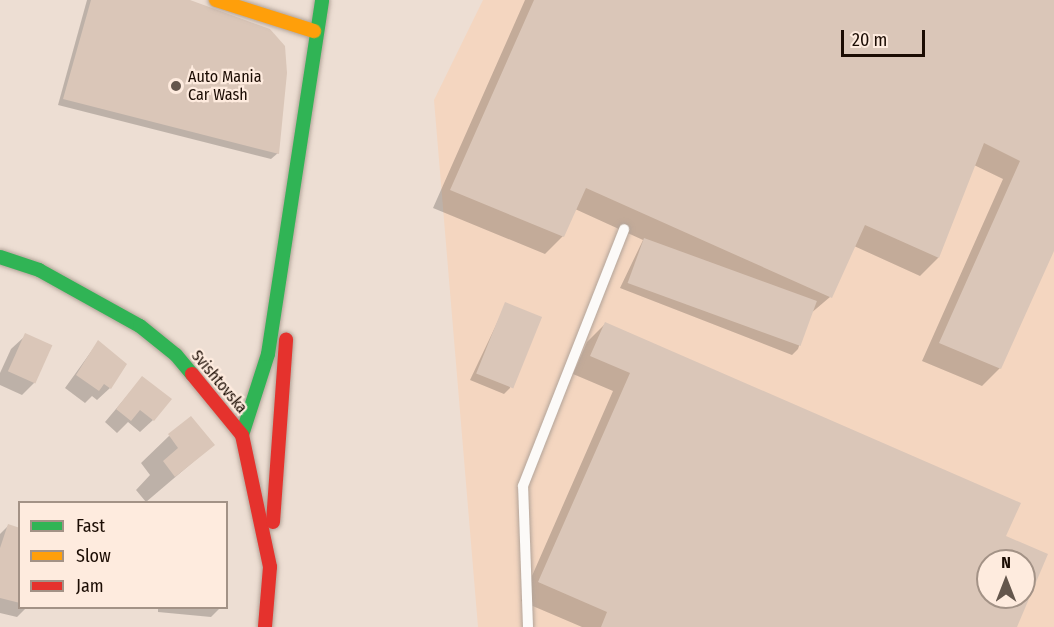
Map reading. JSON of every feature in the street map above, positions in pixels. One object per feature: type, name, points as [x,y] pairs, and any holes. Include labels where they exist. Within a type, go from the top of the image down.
[{"type":"street","points":[[216,0],[314,31]]},
{"type":"street","points":[[242,435],[268,354],[298,168],[314,31],[322,0]]},
{"type":"street","points":[[270,567],[298,168]]},
{"type":"street","name":"Svishtovska","points":[[0,257],[39,270],[140,326],[176,355],[242,435],[270,567],[265,627]]},
{"type":"lane","points":[[528,627],[523,486],[624,229]]},
{"type":"shaded area","points":[[483,0],[1054,0],[1054,627],[478,627],[434,100]]},
{"type":"building","name":"Auto Mania Car Wash","points":[[91,0],[190,0],[270,29],[285,46],[287,73],[279,154],[63,99]]},
{"type":"building","points":[[534,0],[1054,0],[1054,251],[1001,369],[939,343],[1020,161],[984,143],[939,258],[865,225],[832,298],[586,188],[564,237],[450,190]]},
{"type":"building","points":[[644,238],[817,301],[800,346],[628,283]]},
{"type":"building","points":[[505,302],[542,317],[513,388],[476,373]]},
{"type":"building","points":[[605,322],[1021,503],[1006,536],[1048,554],[1036,582],[1036,549],[976,549],[976,609],[1025,609],[1017,627],[601,627],[607,612],[538,582],[630,373],[590,356]]},
{"type":"building","points":[[25,333],[52,345],[35,384],[8,371]]},
{"type":"building","points":[[98,340],[127,364],[111,389],[104,384],[99,391],[76,375]]},
{"type":"building","points":[[142,376],[172,399],[154,421],[140,410],[131,421],[116,409]]},
{"type":"building","points":[[191,416],[215,445],[175,477],[163,461],[178,448],[168,434]]},
{"type":"building","points":[[8,524],[18,527],[18,602],[0,598],[0,548]]},
{"type":"traffic: fast","points":[[242,435],[268,354],[322,0]]},
{"type":"traffic: fast","points":[[0,257],[39,270],[140,326],[176,355],[192,374]]},
{"type":"traffic: slow","points":[[216,0],[314,31]]},
{"type":"traffic: jam","points":[[273,522],[286,339]]},
{"type":"traffic: jam","points":[[192,374],[242,435],[270,567],[265,627]]},
{"type":"place","name":"Auto Mania Car Wash","points":[[176,86]]}]
